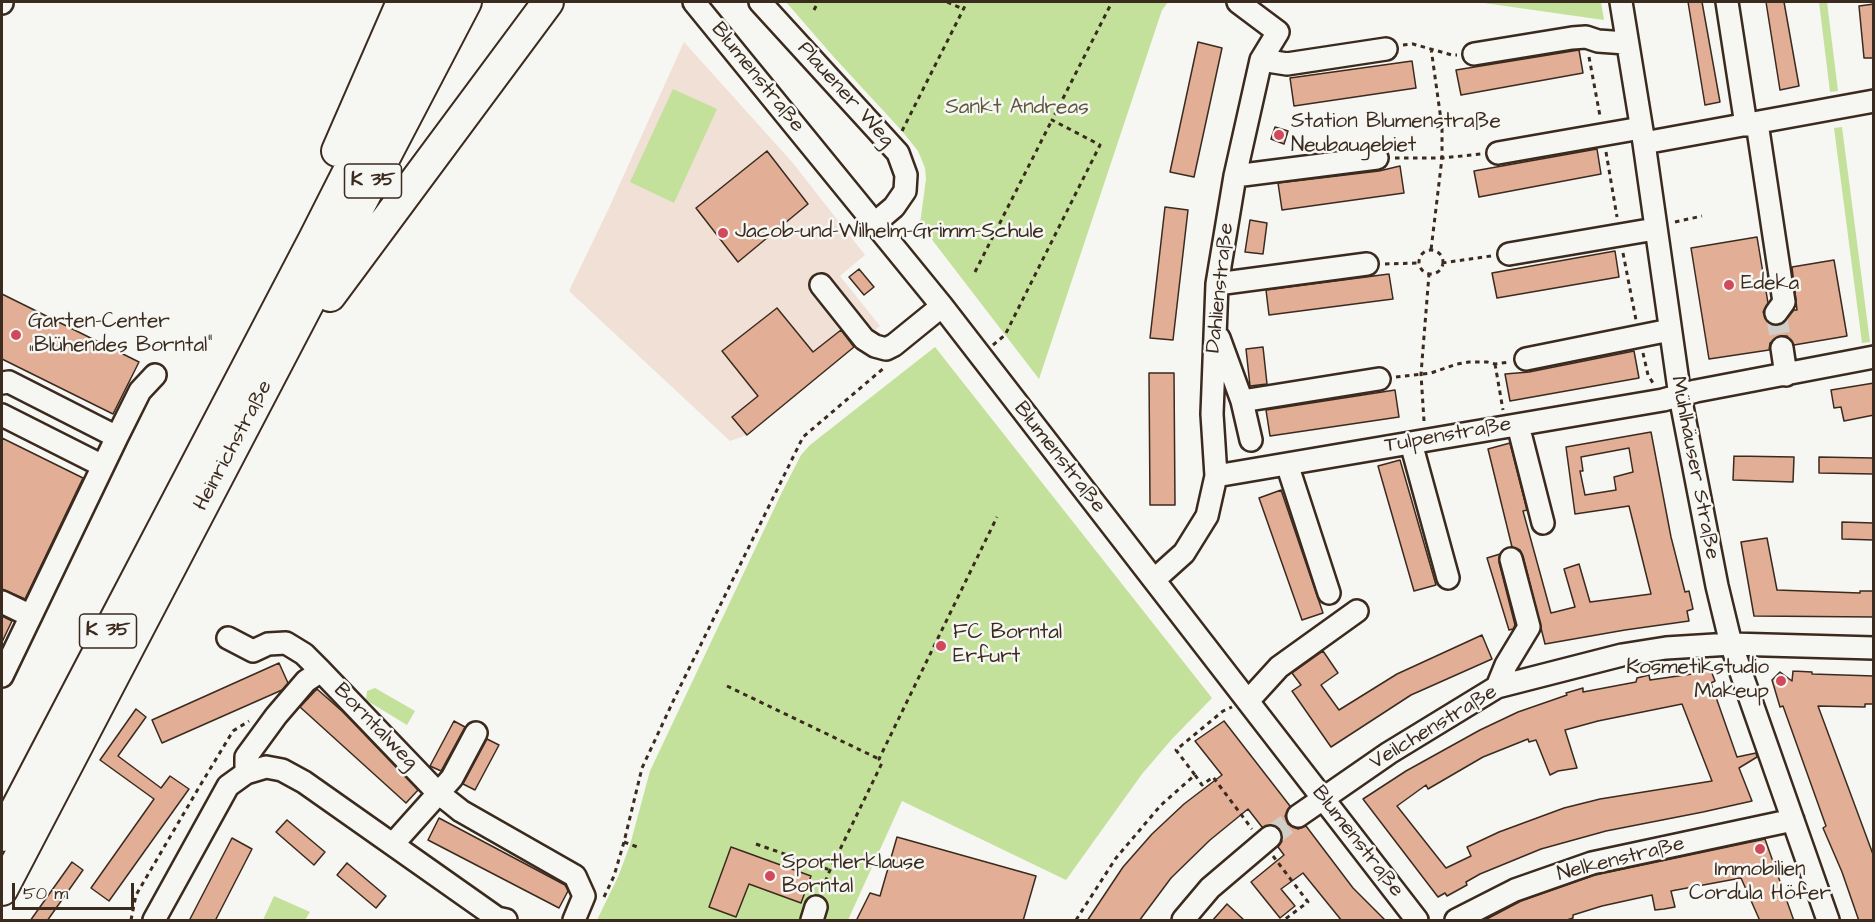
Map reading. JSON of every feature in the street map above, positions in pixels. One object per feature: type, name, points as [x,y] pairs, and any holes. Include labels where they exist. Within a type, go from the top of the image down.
[{"type":"highway","points":[[314,238],[310,214],[402,2]]},
{"type":"highway","name":"Heinrichstraße","points":[[2,836],[314,238],[434,2]]},
{"type":"highway","name":"Heinrichstraße","points":[[2,890],[466,2]]},
{"type":"highway","points":[[280,360],[306,330],[356,259],[548,2]]},
{"type":"street","name":"Blumenstraße","points":[[694,2],[942,306],[1417,921]]},
{"type":"street","name":"Plauener Weg","points":[[760,2],[898,153],[906,175],[905,191],[894,207],[875,223]]},
{"type":"street","name":"Dahlienstraße","points":[[1154,580],[1184,553],[1207,516],[1216,476],[1212,414],[1217,284],[1235,176],[1261,60],[1278,32],[1238,2]]},
{"type":"street","name":"Mühlhäuser Straße","points":[[1621,2],[1643,135],[1680,396],[1705,532],[1731,644],[1828,921]]},
{"type":"street","points":[[1727,2],[1784,302],[1776,313]]},
{"type":"street","points":[[1474,54],[1572,38],[1586,37],[1598,41],[1626,43]]},
{"type":"street","points":[[1261,60],[1287,64],[1386,49]]},
{"type":"street","points":[[1498,153],[1751,124],[1874,101]]},
{"type":"street","points":[[1235,176],[1377,158]]},
{"type":"street","points":[[1509,254],[1655,229]]},
{"type":"street","points":[[1217,284],[1367,264]]},
{"type":"street","points":[[821,285],[864,339],[875,346],[886,349],[942,306]]},
{"type":"street","points":[[1215,329],[1242,401],[1251,440]]},
{"type":"street","points":[[1526,358],[1670,330]]},
{"type":"street","points":[[1782,348],[1786,375]]},
{"type":"street","name":"Tulpenstraße","points":[[1216,476],[1680,396],[1874,357]]},
{"type":"street","points":[[2,676],[140,391],[155,375]]},
{"type":"street","points":[[1242,401],[1379,379]]},
{"type":"street","points":[[2,383],[9,382],[117,437]]},
{"type":"street","points":[[2,415],[103,466]]},
{"type":"street","points":[[1512,425],[1543,523]]},
{"type":"street","points":[[1418,441],[1449,578]]},
{"type":"street","points":[[1287,464],[1329,594]]},
{"type":"street","points":[[1497,687],[1506,665],[1529,627],[1511,559]]},
{"type":"street","points":[[2,602],[31,616]]},
{"type":"street","points":[[1248,701],[1279,667],[1357,611]]},
{"type":"street","points":[[228,638],[253,651],[268,644],[286,643],[304,654],[321,671]]},
{"type":"street","name":"Veilchenstraße","points":[[1298,816],[1389,753],[1497,687],[1622,655],[1666,648],[1731,644],[1874,648]]},
{"type":"street","name":"Borntalweg","points":[[246,773],[246,757],[276,716],[306,681],[321,671],[438,793],[461,811],[575,876],[584,896],[574,921]]},
{"type":"street","points":[[393,844],[452,778],[476,733]]},
{"type":"street","points":[[154,921],[228,786],[246,773],[266,767],[282,770],[304,782],[500,920]]},
{"type":"street","name":"Nelkenstraße","points":[[1456,921],[1515,890],[1592,863],[1793,820]]},
{"type":"street","points":[[1183,921],[1210,888],[1272,847]]},
{"type":"path","points":[[814,10],[818,2]]},
{"type":"path","points":[[947,2],[963,9]]},
{"type":"path","points":[[889,144],[902,131],[966,2]]},
{"type":"path","points":[[975,272],[1112,2]]},
{"type":"path","points":[[1386,49],[1413,44],[1452,55],[1474,54]]},
{"type":"path","points":[[1431,48],[1442,127],[1442,158],[1431,250]]},
{"type":"path","points":[[979,355],[1005,335],[1101,145],[1052,120]]},
{"type":"path","points":[[1377,158],[1442,158],[1498,153]]},
{"type":"path","points":[[1675,222],[1702,216]]},
{"type":"path","points":[[1431,250],[1441,256],[1443,262],[1440,270],[1430,274],[1422,270],[1419,263],[1422,254],[1431,250]]},
{"type":"path","points":[[1443,262],[1509,254]]},
{"type":"path","points":[[1367,264],[1419,263]]},
{"type":"path","points":[[1418,441],[1421,374],[1430,274]]},
{"type":"path","points":[[1379,379],[1431,374],[1457,364],[1470,362],[1495,364],[1526,358]]},
{"type":"path","points":[[601,903],[614,876],[642,768],[803,437],[894,360]]},
{"type":"path","points":[[1495,364],[1512,425]]},
{"type":"path","points":[[879,759],[997,516]]},
{"type":"path","points":[[727,686],[879,759],[882,763],[830,870],[814,914]]},
{"type":"path","points":[[1240,813],[1213,777],[1202,786],[1176,750],[1223,711],[1248,701]]},
{"type":"path","points":[[131,921],[136,895],[201,784],[233,731],[252,719]]},
{"type":"path","points":[[1076,921],[1116,858],[1161,806],[1195,776]]},
{"type":"path","points":[[624,842],[640,848]]},
{"type":"path","points":[[756,844],[830,870]]},
{"type":"path","points":[[1272,847],[1308,902],[1284,921]]},
{"type":"shaded area","name":"Jacob-und-Wilhelm-Grimm-Schule","points":[[684,42],[792,162],[865,255],[840,276],[880,326],[747,435],[730,441],[569,291]]},
{"type":"green space","name":"Sankt Andreas","points":[[786,2],[1168,2],[1162,10],[1039,379],[920,224],[926,179],[925,168],[918,151]]},
{"type":"green space","points":[[1477,2],[1601,2],[1604,20]]},
{"type":"green space","points":[[1819,2],[1827,2],[1838,91],[1830,92]]},
{"type":"green space","points":[[673,89],[717,109],[674,203],[630,182]]},
{"type":"green space","points":[[1842,127],[1870,342],[1862,343],[1834,128]]},
{"type":"green space","name":"FC Borntal Erfurt","points":[[935,347],[1212,698],[1142,774],[1066,880],[902,801],[848,920],[597,920],[618,877],[630,845],[650,771],[801,455],[810,445]]},
{"type":"green space","points":[[375,688],[415,711],[407,725],[366,700],[367,691]]},
{"type":"green space","points":[[274,896],[310,912],[305,920],[263,920]]},
{"type":"building","points":[[1688,2],[1702,2],[1720,102],[1705,105]]},
{"type":"building","points":[[1766,2],[1784,2],[1799,86],[1780,90]]},
{"type":"building","points":[[1874,4],[1874,58],[1864,58],[1859,6]]},
{"type":"building","points":[[1198,42],[1222,48],[1194,177],[1170,172]]},
{"type":"building","points":[[1579,50],[1583,73],[1461,95],[1456,70]]},
{"type":"building","points":[[1412,61],[1416,88],[1294,106],[1290,78]]},
{"type":"building","name":"Station Blumenstraße Neubaugebiet","points":[[1275,127],[1288,131],[1284,144],[1271,139]]},
{"type":"building","points":[[1597,149],[1601,174],[1479,197],[1474,171]]},
{"type":"building","points":[[767,151],[808,204],[738,262],[696,208]]},
{"type":"building","points":[[1400,166],[1404,193],[1282,210],[1278,183],[1379,171]]},
{"type":"building","points":[[1165,207],[1188,210],[1173,340],[1150,338]]},
{"type":"building","points":[[1250,220],[1267,223],[1263,254],[1245,252]]},
{"type":"building","points":[[1757,237],[1768,303],[1763,312],[1768,323],[1774,326],[1782,324],[1794,310],[1797,310],[1792,267],[1834,260],[1847,336],[1794,345],[1787,336],[1780,336],[1770,343],[1769,350],[1709,359],[1691,248]]},
{"type":"building","points":[[1615,251],[1619,277],[1497,298],[1492,273]]},
{"type":"building","points":[[859,269],[874,287],[864,295],[849,277]]},
{"type":"building","points":[[1389,274],[1393,299],[1269,315],[1266,290]]},
{"type":"building","points":[[2,294],[139,362],[113,414],[2,359]]},
{"type":"building","points":[[777,308],[813,352],[841,330],[854,347],[747,435],[732,417],[758,396],[722,351]]},
{"type":"building","points":[[1263,347],[1267,384],[1250,386],[1246,349]]},
{"type":"building","points":[[1634,351],[1639,378],[1510,401],[1505,374],[1529,372]]},
{"type":"building","points":[[1149,373],[1174,373],[1175,505],[1150,505]]},
{"type":"building","points":[[1874,383],[1874,415],[1844,421],[1841,407],[1834,408],[1831,390]]},
{"type":"building","points":[[1395,390],[1399,417],[1270,436],[1266,410]]},
{"type":"building","points":[[1651,432],[1671,537],[1685,592],[1689,591],[1693,609],[1687,611],[1689,621],[1545,644],[1523,556],[1520,550],[1512,547],[1488,449],[1510,443],[1527,510],[1523,511],[1551,613],[1575,607],[1564,569],[1579,564],[1590,602],[1651,594],[1629,506],[1575,514],[1566,447]],"holes":[[[1629,448],[1633,472],[1614,477],[1616,490],[1585,495],[1580,471],[1583,471],[1581,457]]]},
{"type":"building","points":[[2,438],[83,478],[25,599],[2,589]]},
{"type":"building","points":[[1734,456],[1794,457],[1793,482],[1733,480]]},
{"type":"building","points":[[1819,457],[1874,458],[1874,474],[1819,473]]},
{"type":"building","points":[[1400,460],[1436,585],[1414,591],[1378,466]]},
{"type":"building","points":[[1281,490],[1323,613],[1302,620],[1259,498]]},
{"type":"building","points":[[1842,522],[1874,523],[1874,540],[1842,539]]},
{"type":"building","points":[[1767,538],[1777,590],[1860,593],[1860,591],[1874,591],[1874,617],[1754,616],[1741,542]]},
{"type":"building","points":[[1500,554],[1499,562],[1515,625],[1509,630],[1487,558]]},
{"type":"building","points":[[2,616],[12,621],[2,642]]},
{"type":"building","points":[[1482,635],[1492,659],[1411,695],[1331,747],[1292,691],[1301,685],[1292,673],[1323,651],[1338,673],[1321,685],[1339,710],[1397,674]]},
{"type":"building","points":[[279,663],[288,683],[282,690],[162,743],[152,720]]},
{"type":"building","points":[[1710,668],[1715,681],[1711,683],[1737,757],[1756,753],[1757,757],[1739,768],[1752,801],[1606,831],[1541,849],[1480,874],[1466,882],[1467,885],[1447,896],[1445,893],[1438,897],[1363,799],[1406,771],[1480,730],[1518,712],[1567,695],[1566,693],[1583,688],[1583,692],[1636,682],[1637,678],[1649,675],[1650,680],[1692,674],[1692,670]],"holes":[[[1682,704],[1712,781],[1600,799],[1564,808],[1499,832],[1467,847],[1471,856],[1446,868],[1397,806],[1426,785],[1428,789],[1483,757],[1528,739],[1529,742],[1536,740],[1550,775],[1558,771],[1577,768],[1565,730]]]},
{"type":"building","points":[[1793,671],[1812,672],[1812,674],[1874,676],[1874,704],[1865,704],[1865,707],[1818,706],[1874,857],[1874,921],[1859,921],[1842,872],[1823,828],[1826,826],[1783,706],[1780,707],[1772,680],[1780,672],[1792,681]]},
{"type":"building","points":[[317,689],[343,712],[418,790],[406,803],[300,707]]},
{"type":"building","points":[[136,709],[146,717],[118,756],[161,788],[170,776],[189,789],[109,901],[91,888],[154,799],[100,760]]},
{"type":"building","points":[[454,721],[465,727],[441,771],[430,766]]},
{"type":"building","points":[[1224,721],[1290,806],[1285,816],[1288,824],[1298,829],[1306,826],[1353,888],[1386,921],[1342,921],[1303,873],[1281,889],[1295,906],[1280,918],[1251,882],[1284,855],[1278,847],[1282,841],[1282,834],[1274,825],[1262,827],[1248,809],[1210,840],[1171,878],[1139,921],[1087,921],[1123,867],[1152,834],[1184,804],[1222,775],[1195,741]]},
{"type":"building","points":[[487,739],[499,745],[475,790],[463,784]]},
{"type":"building","points":[[439,818],[565,885],[568,891],[559,908],[428,840]]},
{"type":"building","points":[[287,820],[325,852],[314,865],[276,832]]},
{"type":"building","points":[[897,837],[1036,876],[1023,921],[856,921],[870,893],[880,896]]},
{"type":"building","points":[[232,838],[252,849],[215,921],[189,921]]},
{"type":"building","points":[[1765,839],[1794,921],[1760,921],[1741,878],[1671,891],[1675,907],[1664,909],[1655,910],[1652,895],[1602,906],[1573,915],[1573,918],[1564,921],[1483,921],[1521,901],[1595,875]]},
{"type":"building","points":[[731,847],[811,876],[801,903],[749,884],[736,917],[709,907]]},
{"type":"building","points":[[72,862],[83,870],[47,921],[30,921]]},
{"type":"building","points":[[347,863],[386,896],[376,908],[337,875]]},
{"type":"building","points":[[1227,904],[1245,921],[1212,921]]},
{"type":"tunnel","points":[[1776,313],[1782,348]]},
{"type":"tunnel","points":[[1270,837],[1298,816]]},
{"type":"place","name":"Station Blumenstraße Neubaugebiet","points":[[1279,135]]},
{"type":"place","name":"Jacob-und-Wilhelm-Grimm-Schule","points":[[723,233]]},
{"type":"place","name":"Edeka","points":[[1729,285]]},
{"type":"place","name":"Garten-Center „Blühendes Borntal“","points":[[16,335]]},
{"type":"place","name":"FC Borntal Erfurt","points":[[941,646]]},
{"type":"place","name":"Kosmetikstudio Makeup","points":[[1781,681]]},
{"type":"place","name":"Immobilien Cordula Höfer","points":[[1760,849]]},
{"type":"place","name":"Sportlerklause Borntal","points":[[770,876]]}]
